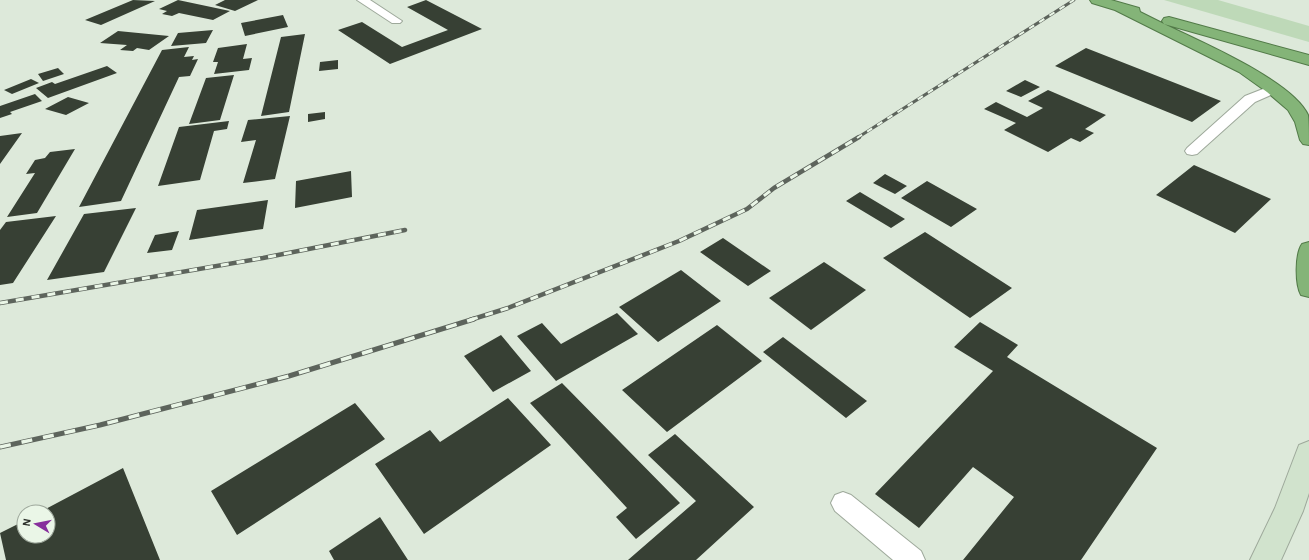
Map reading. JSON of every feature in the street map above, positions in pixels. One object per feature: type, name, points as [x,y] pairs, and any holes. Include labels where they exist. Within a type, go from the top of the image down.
[{"type":"highway","points":[[1098,0],[1121,8],[1309,60]]},
{"type":"highway","points":[[1121,8],[1244,69],[1273,89],[1295,107],[1304,122],[1309,140]]},
{"type":"highway","points":[[1309,249],[1309,289]]},
{"type":"main road","points":[[1265,560],[1288,511],[1309,453]]},
{"type":"lane","points":[[362,0],[396,21]]},
{"type":"lane","points":[[1192,151],[1250,99],[1273,89]]},
{"type":"lane","points":[[843,503],[912,560]]},
{"type":"green space","points":[[1164,0],[1218,0],[1309,26],[1309,42]]},
{"type":"building","points":[[133,0],[155,1],[101,25],[85,20]]},
{"type":"building","points":[[178,0],[230,11],[213,20],[179,13],[172,16],[162,14],[167,11],[159,9]]},
{"type":"building","points":[[225,0],[258,0],[235,11],[215,5]]},
{"type":"building","points":[[426,0],[482,29],[390,64],[338,30],[362,22],[402,47],[448,30],[407,7]]},
{"type":"building","points":[[283,15],[288,27],[245,36],[241,23]]},
{"type":"building","points":[[213,30],[206,43],[171,46],[178,33]]},
{"type":"building","points":[[118,31],[169,36],[149,50],[137,48],[133,51],[120,50],[127,45],[100,43]]},
{"type":"building","points":[[305,34],[289,112],[261,116],[281,37]]},
{"type":"building","points":[[247,44],[243,59],[252,58],[249,70],[214,74],[218,62],[213,62],[218,48]]},
{"type":"building","points":[[189,47],[184,57],[194,56],[192,60],[198,59],[190,76],[179,77],[121,201],[79,207],[162,50]]},
{"type":"building","points":[[1086,48],[1221,101],[1192,122],[1055,66]]},
{"type":"building","points":[[338,60],[338,69],[319,71],[320,62]]},
{"type":"building","points":[[107,66],[117,73],[48,98],[36,88],[52,82],[55,84]]},
{"type":"building","points":[[58,68],[64,74],[43,81],[38,74]]},
{"type":"building","points":[[234,75],[220,120],[189,124],[206,78]]},
{"type":"building","points":[[31,79],[39,83],[12,94],[4,90]]},
{"type":"building","points":[[1025,80],[1040,87],[1021,97],[1006,91]]},
{"type":"building","points":[[1048,90],[1106,115],[1085,129],[1094,133],[1080,142],[1071,138],[1048,152],[1004,130],[1016,123],[984,109],[996,102],[1027,117],[1043,108],[1028,101]]},
{"type":"building","points":[[35,94],[42,101],[10,112],[12,114],[0,118],[0,106]]},
{"type":"building","points":[[68,97],[89,103],[66,115],[45,109]]},
{"type":"building","points":[[325,112],[325,119],[308,122],[308,114]]},
{"type":"building","points":[[290,116],[275,179],[243,183],[256,140],[241,142],[248,120]]},
{"type":"building","points":[[229,121],[227,129],[214,131],[200,180],[158,186],[179,127]]},
{"type":"building","points":[[22,133],[0,164],[0,136]]},
{"type":"building","points":[[75,149],[37,213],[7,217],[35,173],[26,174],[35,160],[45,158],[50,152]]},
{"type":"building","points":[[1194,165],[1271,199],[1235,233],[1156,195]]},
{"type":"building","points":[[351,171],[352,197],[295,208],[296,181]]},
{"type":"building","points":[[885,174],[907,186],[895,194],[873,183]]},
{"type":"building","points":[[927,181],[977,209],[951,227],[901,198]]},
{"type":"building","points":[[860,192],[905,219],[891,228],[846,201]]},
{"type":"building","points":[[268,200],[263,229],[189,240],[197,210]]},
{"type":"building","points":[[136,208],[104,272],[47,280],[84,214]]},
{"type":"building","points":[[56,216],[13,283],[0,285],[0,230],[6,222]]},
{"type":"building","points":[[179,231],[172,250],[147,253],[155,235]]},
{"type":"building","points":[[925,232],[1012,288],[970,318],[883,258]]},
{"type":"building","points":[[723,238],[771,271],[748,286],[700,252]]},
{"type":"building","points":[[824,262],[866,290],[811,330],[769,298]]},
{"type":"building","points":[[681,270],[721,301],[658,342],[619,307]]},
{"type":"building","points":[[617,313],[638,334],[556,381],[517,336],[542,323],[561,344]]},
{"type":"building","points":[[980,322],[1018,345],[1007,357],[1157,448],[1081,560],[963,560],[1014,497],[973,467],[919,528],[875,494],[993,371],[954,347]]},
{"type":"building","points":[[717,325],[762,361],[667,432],[622,390]]},
{"type":"building","points":[[501,335],[531,371],[493,392],[464,356]]},
{"type":"building","points":[[783,337],[867,401],[846,418],[763,352]]},
{"type":"building","points":[[562,383],[680,503],[636,539],[616,517],[627,508],[530,403]]},
{"type":"building","points":[[508,398],[551,445],[424,534],[375,464],[430,430],[440,442]]},
{"type":"building","points":[[355,403],[385,439],[237,535],[211,491]]},
{"type":"building","points":[[675,434],[754,507],[696,560],[628,560],[696,501],[648,455]]},
{"type":"building","points":[[123,468],[160,560],[6,560],[0,533],[16,525],[16,544],[56,544],[55,504]]},
{"type":"building","points":[[380,517],[408,560],[334,560],[329,551]]},
{"type":"railway","points":[[857,138],[1074,0]]},
{"type":"railway","points":[[470,320],[508,308],[679,241],[747,209],[774,188],[859,137]]},
{"type":"railway","points":[[0,303],[263,258],[405,230]]},
{"type":"railway","points":[[0,447],[100,425],[289,376],[474,319]]}]
